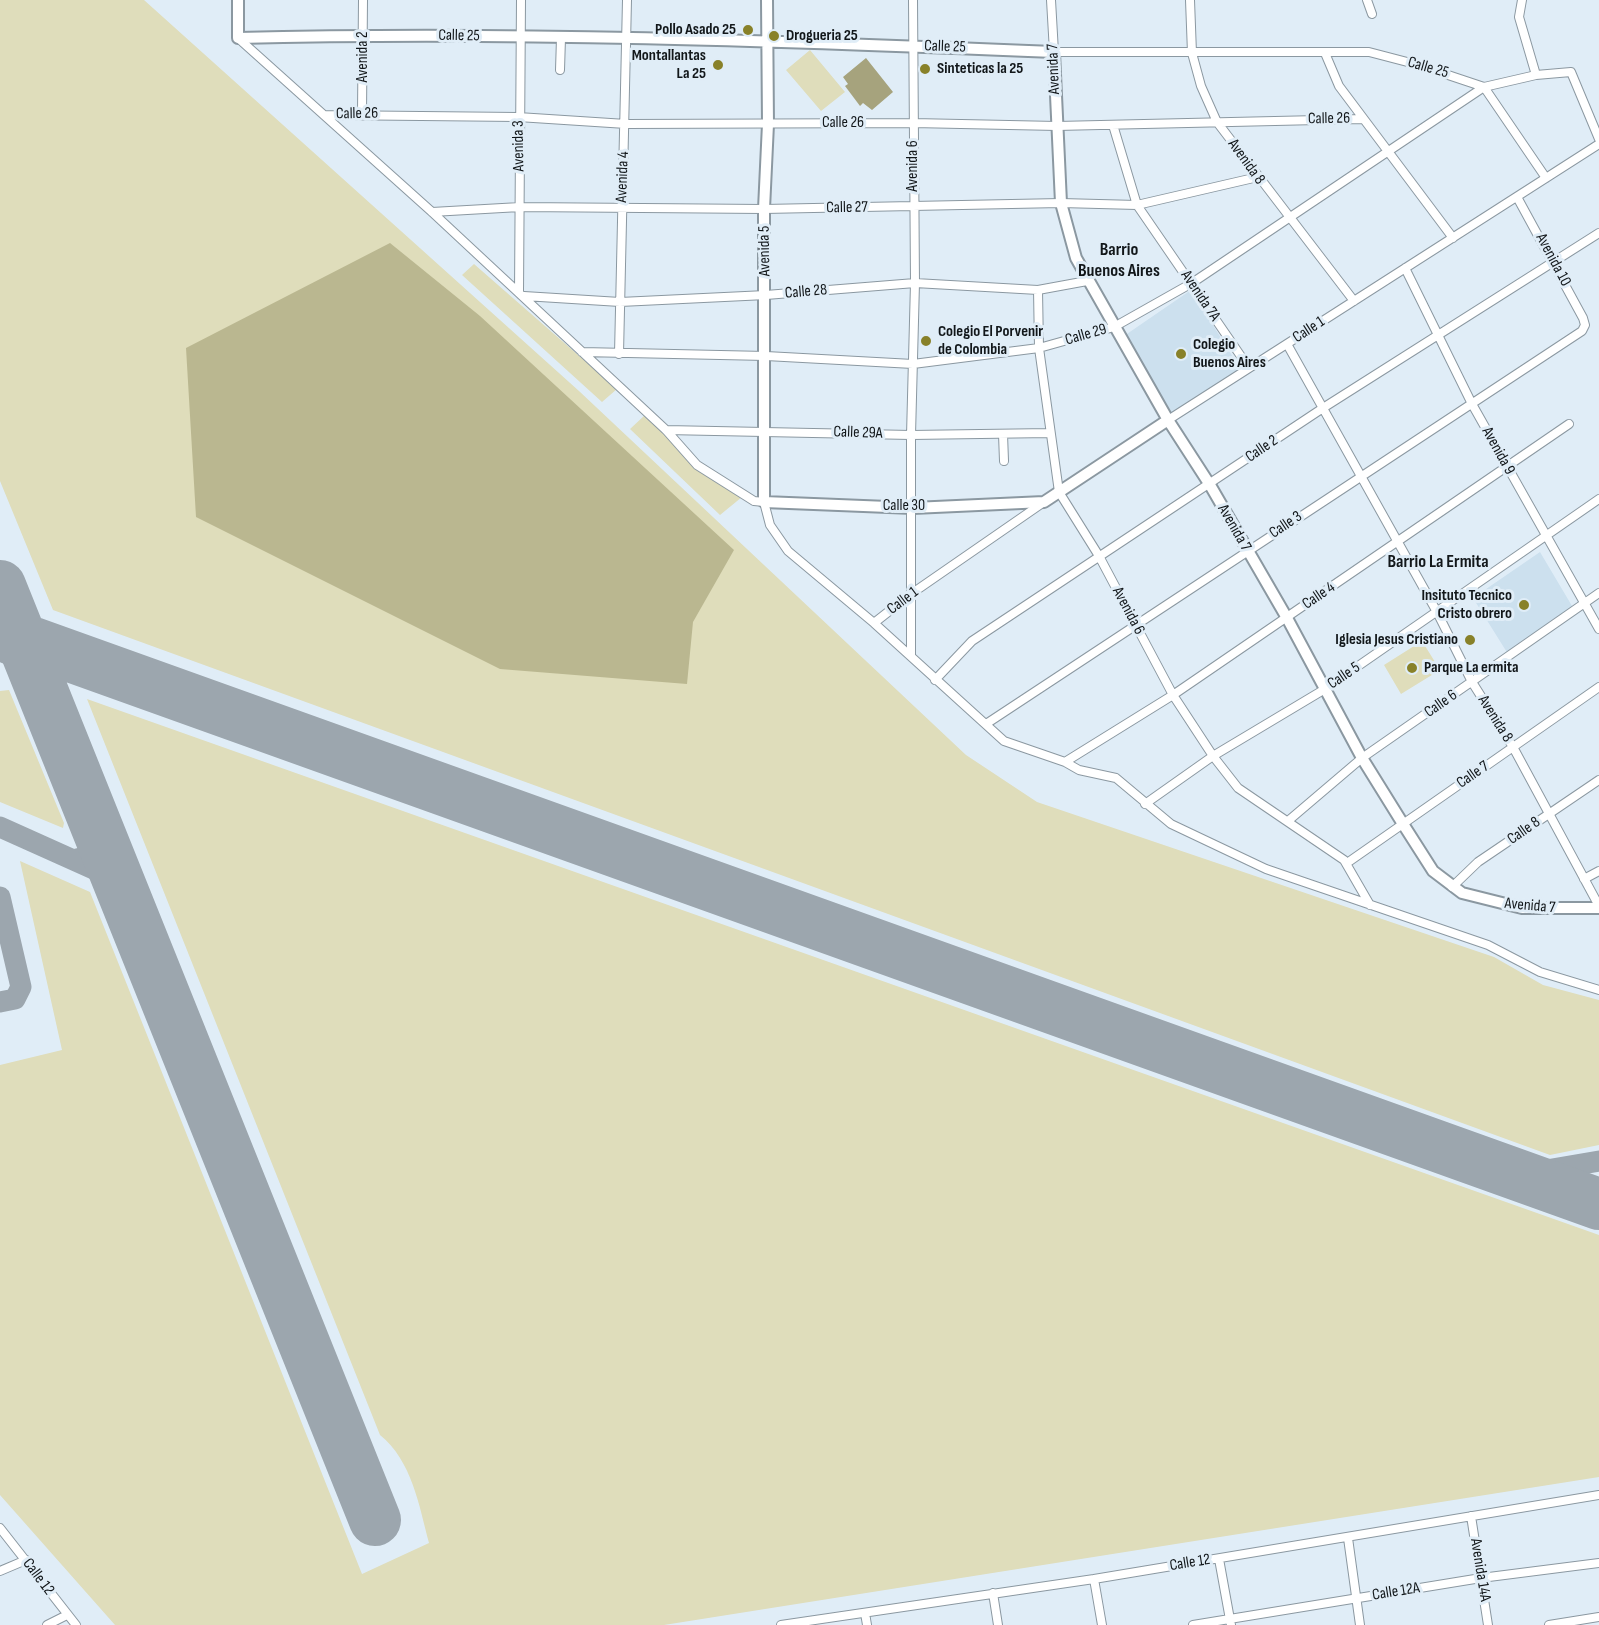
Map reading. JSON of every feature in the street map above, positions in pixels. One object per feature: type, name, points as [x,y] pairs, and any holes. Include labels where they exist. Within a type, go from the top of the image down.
[{"type":"street","points":[[238,0],[238,38],[521,294],[666,430],[697,465],[754,501],[765,502],[770,525],[788,551],[874,623],[1004,741],[1065,762],[1079,770],[1116,778],[1144,804],[1171,824],[1266,869],[1488,945],[1540,972],[1599,990]]},
{"type":"street","name":"Avenida 2","points":[[362,113],[363,0]]},
{"type":"street","name":"Avenida 3","points":[[521,0],[518,117],[521,294]]},
{"type":"street","name":"Avenida 4","points":[[619,354],[626,124],[627,0]]},
{"type":"street","name":"Avenida 5","points":[[765,502],[764,209],[768,124],[767,0]]},
{"type":"street","name":"Avenida 6","points":[[911,656],[913,507],[911,435],[915,283],[913,0]]},
{"type":"street","name":"Avenida 7","points":[[1051,0],[1060,203],[1076,258],[1168,420],[1210,485],[1287,618],[1362,758],[1433,871],[1452,887],[1477,898],[1522,908],[1599,907]]},
{"type":"street","name":"Avenida 8","points":[[1190,0],[1192,53],[1201,86],[1217,122],[1354,301]]},
{"type":"street","points":[[1367,0],[1372,14]]},
{"type":"street","points":[[1522,0],[1519,17],[1536,75]]},
{"type":"street","name":"Calle 25","points":[[238,38],[363,35],[766,40],[1054,52],[1370,52],[1416,63],[1485,87]]},
{"type":"street","points":[[560,70],[561,38]]},
{"type":"street","points":[[1325,53],[1339,86],[1453,238]]},
{"type":"street","points":[[1546,178],[1485,87],[1536,75],[1571,72],[1599,139]]},
{"type":"street","name":"Calle 29","points":[[582,352],[766,356],[913,364],[1039,348],[1114,327],[1192,283],[1387,150],[1485,87]]},
{"type":"street","name":"Calle 26","points":[[324,115],[362,113],[518,117],[626,124],[913,123],[1056,126],[1362,119]]},
{"type":"street","name":"Avenida 7A","points":[[1113,125],[1137,205],[1249,368]]},
{"type":"street","name":"Calle 1","points":[[874,623],[911,594],[1059,492],[1599,144]]},
{"type":"street","name":"Calle 27","points":[[432,212],[520,207],[764,209],[1060,203],[1137,205],[1258,177]]},
{"type":"street","name":"Avenida 10","points":[[1517,196],[1554,261],[1585,325]]},
{"type":"street","name":"Calle 2","points":[[935,680],[972,641],[1323,408],[1599,233]]},
{"type":"street","points":[[1589,240],[1599,243]]},
{"type":"street","name":"Avenida 9","points":[[1405,268],[1506,468],[1548,536],[1599,629]]},
{"type":"street","name":"Calle 28","points":[[521,294],[620,302],[766,295],[915,283],[1038,290],[1087,281]]},
{"type":"street","name":"Avenida 6","points":[[1038,290],[1039,348],[1059,492],[1099,556],[1173,694],[1213,756],[1238,788],[1347,863]]},
{"type":"street","name":"Calle 3","points":[[986,724],[1582,331],[1585,325]]},
{"type":"street","name":"Avenida 8","points":[[1287,344],[1437,612],[1472,682],[1513,747],[1550,813],[1599,907]]},
{"type":"street","name":"Calle 4","points":[[1065,762],[1287,618],[1569,424]]},
{"type":"street","name":"Calle 29A","points":[[666,430],[911,435],[1050,434]]},
{"type":"street","points":[[1003,434],[1004,461]]},
{"type":"street","name":"Calle 5","points":[[1144,804],[1213,756],[1325,689],[1599,499]]},
{"type":"street","name":"Calle 30","points":[[765,502],[913,507],[1044,502]]},
{"type":"street","points":[[1016,503],[1021,518]]},
{"type":"street","name":"Calle 6","points":[[1288,821],[1362,758],[1585,605],[1599,593]]},
{"type":"street","name":"Calle 7","points":[[1347,863],[1599,687]]},
{"type":"street","name":"Calle 8","points":[[1452,887],[1479,862],[1599,780]]},
{"type":"street","points":[[1347,863],[1370,904]]},
{"type":"street","points":[[1584,879],[1599,871]]},
{"type":"street","name":"Calle 12","points":[[781,1625],[1348,1538],[1599,1495]]},
{"type":"street","name":"Avenida 14A","points":[[1471,1516],[1488,1625]]},
{"type":"street","name":"Calle 12","points":[[0,1528],[76,1625]]},
{"type":"street","points":[[1348,1538],[1360,1625]]},
{"type":"street","points":[[1219,1558],[1230,1622]]},
{"type":"street","points":[[0,1571],[26,1560]]},
{"type":"street","name":"Calle 12A","points":[[1194,1625],[1230,1622],[1481,1578],[1599,1563]]},
{"type":"street","points":[[1094,1578],[1102,1625]]},
{"type":"street","points":[[993,1593],[998,1625]]},
{"type":"street","points":[[865,1613],[867,1625]]},
{"type":"street","points":[[47,1625],[67,1615]]},
{"type":"street","points":[[1549,1625],[1599,1617]]},
{"type":"shaded area","points":[[0,0],[144,0],[579,391],[966,755],[1037,802],[1494,957],[1543,985],[1599,1000],[1599,1145],[1550,1155],[53,610],[0,481]]},
{"type":"shaded area","points":[[810,50],[845,92],[821,111],[786,70]]},
{"type":"shaded area","points":[[866,58],[893,92],[872,110],[863,103],[860,106],[845,86],[848,84],[843,77]]},
{"type":"shaded area","points":[[390,243],[480,316],[734,550],[693,622],[687,684],[500,669],[196,517],[186,348]]},
{"type":"shaded area","points":[[474,264],[617,389],[602,402],[462,275]]},
{"type":"shaded area","name":"Colegio Buenos Aires","points":[[1191,290],[1241,370],[1171,414],[1121,338]]},
{"type":"shaded area","points":[[645,415],[697,466],[742,497],[720,515],[630,429]]},
{"type":"shaded area","name":"Insituto Tecnico Cristo obrero","points":[[1540,552],[1575,611],[1508,654],[1473,598]]},
{"type":"shaded area","name":"Parque La ermita","points":[[1422,641],[1440,670],[1401,694],[1384,665]]},
{"type":"shaded area","points":[[9,690],[64,823],[63,828],[0,802],[0,691]]},
{"type":"shaded area","points":[[87,699],[1599,1235],[1599,1477],[664,1625],[115,1625],[0,1495],[0,1065],[62,1050],[20,861],[90,892],[362,1574],[429,1543],[413,1484],[400,1458],[380,1435]]},
{"type":"taxiway","points":[[0,647],[52,648]]},
{"type":"taxiway","points":[[0,651],[23,660],[34,671]]},
{"type":"taxiway","points":[[0,827],[118,880]]},
{"type":"taxiway","points":[[77,859],[94,855],[102,839]]},
{"type":"taxiway","points":[[0,897],[21,987],[15,999],[0,1002]]},
{"type":"taxiway","points":[[1517,1175],[1599,1161]]},
{"type":"runway","points":[[0,586],[375,1520]]},
{"type":"runway","points":[[0,631],[1599,1204]]},
{"type":"place","name":"Pollo Asado 25","points":[[748,30]]},
{"type":"place","name":"Drogueria 25","points":[[774,36]]},
{"type":"place","name":"Montallantas La 25","points":[[718,65]]},
{"type":"place","name":"Sinteticas la 25","points":[[925,69]]},
{"type":"place","name":"Colegio El Porvenir de Colombia","points":[[926,341]]},
{"type":"place","name":"Colegio Buenos Aires","points":[[1181,354]]},
{"type":"place","name":"Insituto Tecnico Cristo obrero","points":[[1524,605]]},
{"type":"place","name":"Iglesia Jesus Cristiano","points":[[1470,640]]},
{"type":"place","name":"Parque La ermita","points":[[1412,668]]},
{"type":"district","name":"Barrio Buenos Aires","points":[[1119,260]]},
{"type":"district","name":"Barrio La Ermita","points":[[1438,562]]}]
